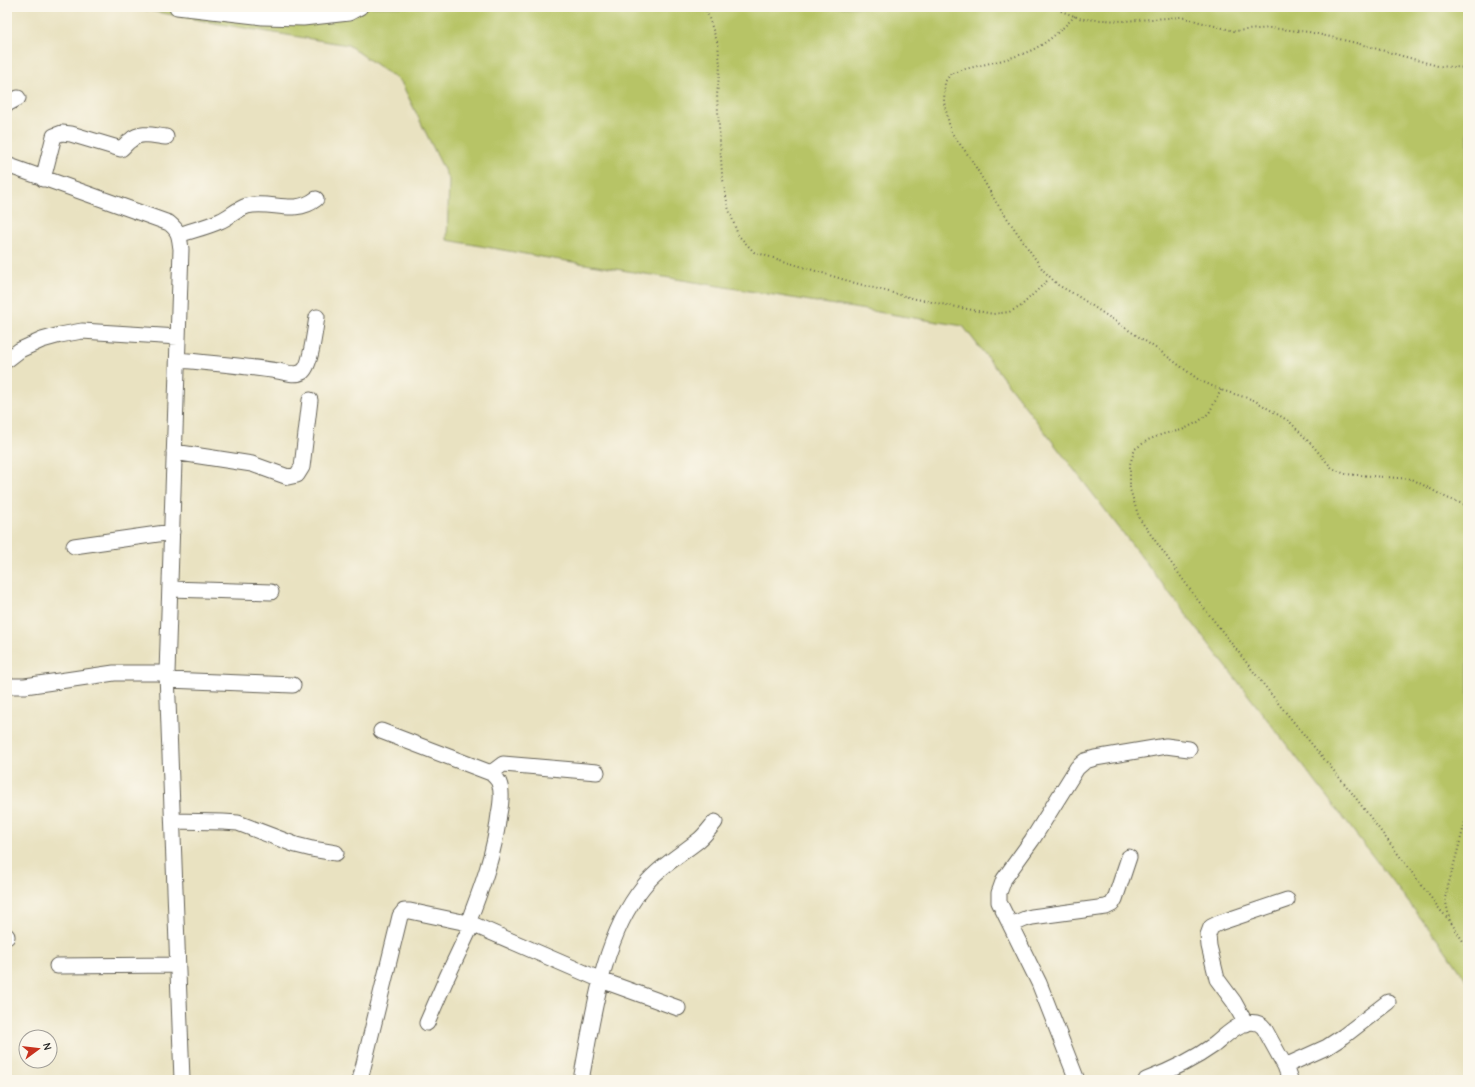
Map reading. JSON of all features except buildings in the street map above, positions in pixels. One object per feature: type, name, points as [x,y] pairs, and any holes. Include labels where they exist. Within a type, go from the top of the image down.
[{"type":"street","points":[[177,7],[263,16],[303,18],[349,13],[360,7]]},
{"type":"street","points":[[43,179],[54,136],[62,133],[121,149],[132,139],[144,134],[166,137]]},
{"type":"street","points":[[7,165],[169,223],[176,229],[179,235],[181,249],[168,677],[182,1080]]},
{"type":"street","points":[[179,235],[214,224],[248,206],[257,205],[288,208],[311,203],[316,199]]},
{"type":"street","points":[[178,360],[258,368],[294,374],[302,372],[306,368],[309,358],[317,317]]},
{"type":"street","points":[[7,360],[20,350],[42,340],[60,334],[82,331],[178,337]]},
{"type":"street","points":[[174,452],[252,464],[288,477],[297,475],[302,467],[310,400]]},
{"type":"street","points":[[74,546],[172,532]]},
{"type":"street","points":[[170,589],[271,592]]},
{"type":"street","points":[[7,686],[25,686],[114,673],[293,685]]},
{"type":"street","points":[[381,731],[491,773],[499,782],[501,792],[497,834],[487,872],[470,924],[427,1023]]},
{"type":"street","points":[[1077,1080],[1039,983],[999,902],[999,893],[1004,879],[1032,840],[1077,768],[1085,761],[1166,746],[1189,748]]},
{"type":"street","points":[[491,773],[502,764],[597,772]]},
{"type":"street","points":[[173,820],[238,823],[296,845],[336,853]]},
{"type":"street","points":[[581,1080],[601,980],[622,919],[642,888],[651,878],[700,839],[715,822]]},
{"type":"street","points":[[1011,925],[1032,917],[1112,904],[1129,857]]},
{"type":"street","points":[[1246,1024],[1234,1002],[1217,979],[1209,946],[1208,935],[1211,927],[1219,923],[1287,900]]},
{"type":"street","points":[[360,1080],[400,916],[404,911],[470,924],[601,980],[678,1008]]},
{"type":"street","points":[[57,966],[178,965]]},
{"type":"street","points":[[1285,1066],[1327,1047],[1344,1036],[1388,1002]]},
{"type":"street","points":[[1146,1080],[1184,1064],[1239,1026],[1253,1022],[1261,1024],[1285,1066],[1290,1080]]},
{"type":"path","points":[[705,7],[718,44],[720,66],[716,95],[722,174],[728,207],[738,235],[754,252],[855,283],[916,299],[993,314],[1010,312],[1020,307],[1049,279]]},
{"type":"path","points":[[1054,7],[1061,12],[1082,19],[1123,21],[1181,17],[1234,31],[1270,28],[1309,32],[1356,43],[1438,66],[1468,68]]},
{"type":"path","points":[[1074,16],[1056,34],[1036,48],[1015,56],[951,73],[945,82],[944,102],[951,132],[971,159],[996,202],[1043,270],[1058,285],[1076,295],[1160,351],[1199,380],[1221,390],[1254,400],[1290,422],[1332,468],[1346,474],[1412,479],[1447,498],[1468,506]]},
{"type":"path","points":[[1221,390],[1209,413],[1198,422],[1182,430],[1163,434],[1148,440],[1136,449],[1130,464],[1130,489],[1139,518],[1196,599],[1278,703],[1352,793],[1450,921],[1468,949]]},
{"type":"path","points":[[1450,921],[1445,898],[1468,810]]},
{"type":"green space","points":[[131,7],[1468,7],[1468,982],[1443,947],[963,326],[447,240],[449,180],[401,82],[348,45],[220,24]]}]
